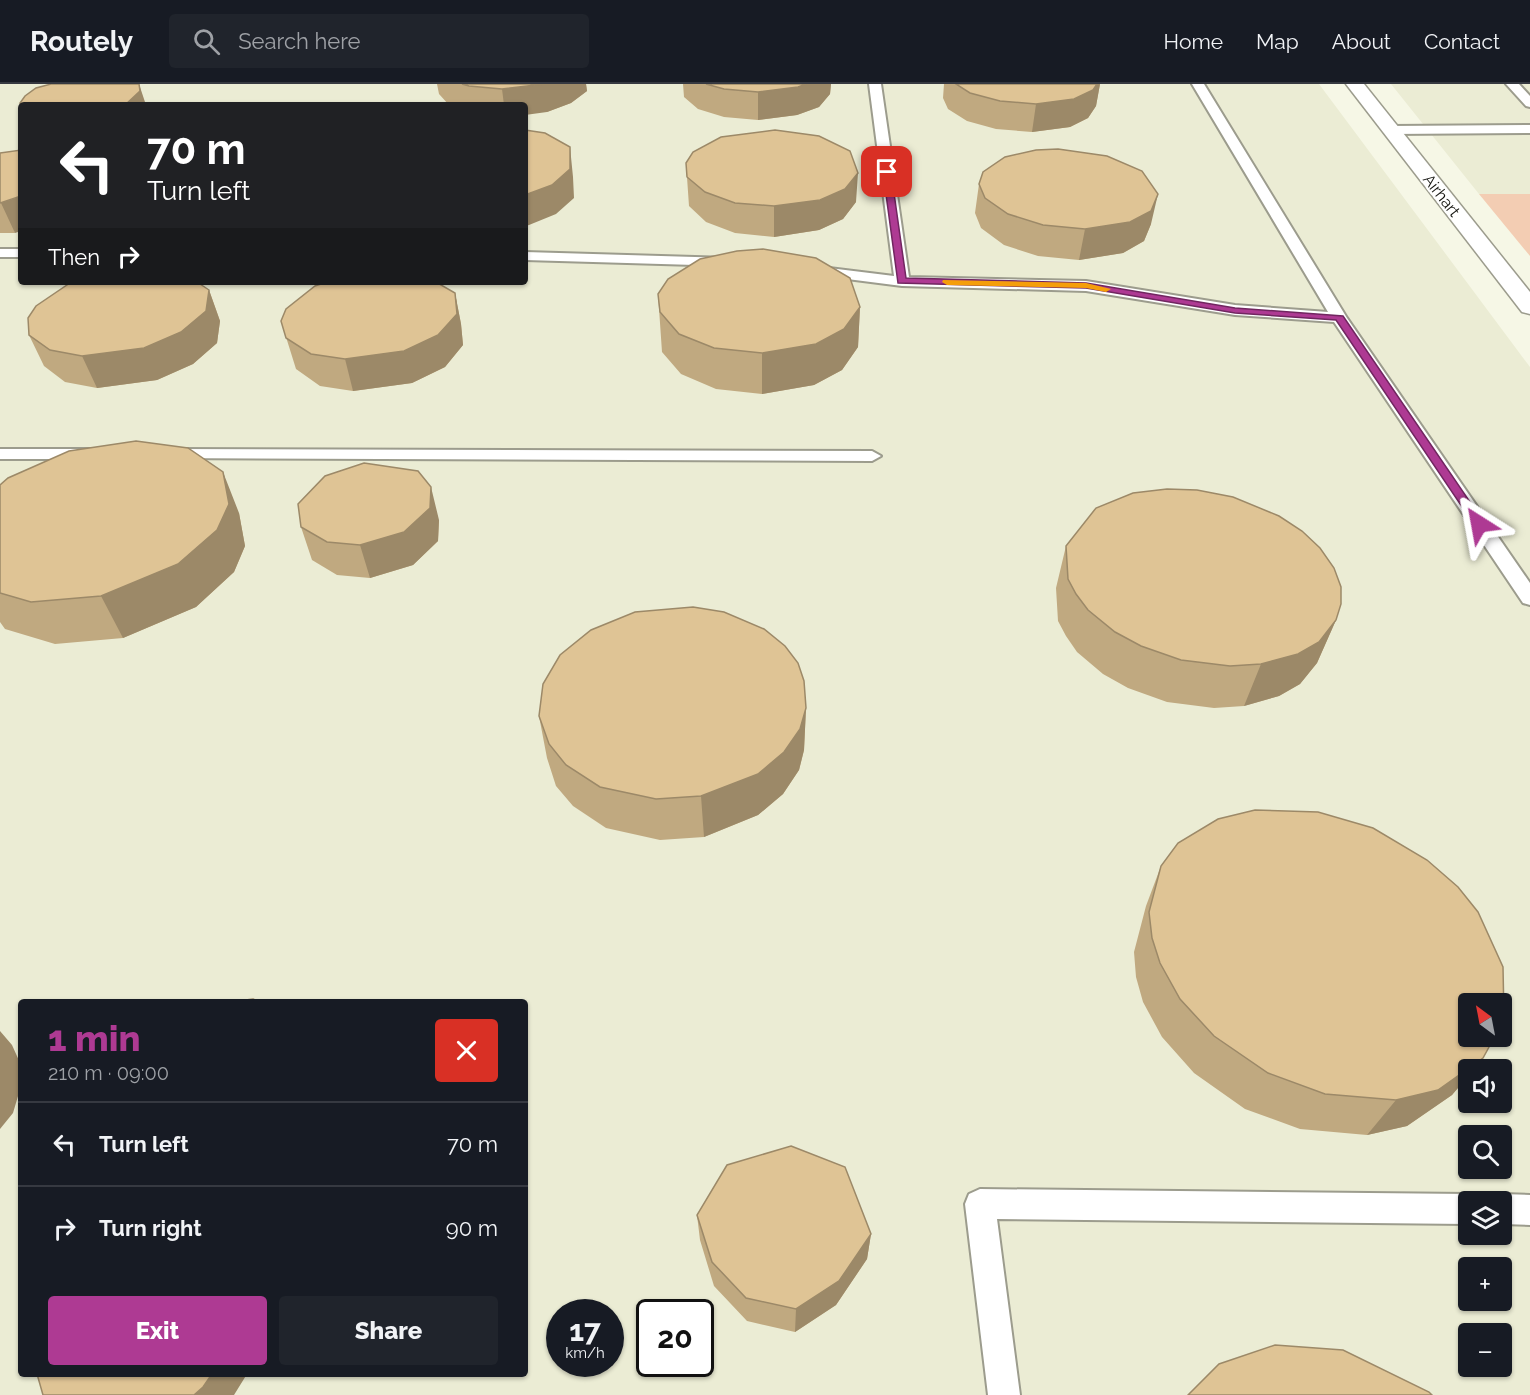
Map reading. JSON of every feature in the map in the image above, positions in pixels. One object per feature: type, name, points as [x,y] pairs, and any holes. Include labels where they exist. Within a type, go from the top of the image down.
[{"type":"street","name":"Airhart","points":[[1355,84],[1530,307]]},
{"type":"lane","points":[[875,84],[902,281]]},
{"type":"lane","points":[[1198,84],[1339,318],[1530,598]]},
{"type":"lane","points":[[1512,84],[1530,103]]},
{"type":"lane","points":[[1391,130],[1530,129]]},
{"type":"lane","points":[[0,253],[18,253]]},
{"type":"lane","points":[[528,256],[711,260],[747,264]]},
{"type":"lane","points":[[795,269],[902,281],[1086,286],[1235,310],[1339,318]]},
{"type":"lane","points":[[0,454],[107,454]]},
{"type":"lane","points":[[155,454],[872,456]]},
{"type":"lane","points":[[1004,1395],[980,1204],[1458,1209]]},
{"type":"lane","points":[[1512,1209],[1530,1210]]},
{"type":"shaded area","points":[[0,84],[1319,84],[1530,367],[1530,1395],[0,1395]]},
{"type":"shaded area","points":[[1391,84],[1530,84],[1530,194],[1479,194]]},
{"type":"shaded area","points":[[1479,194],[1530,194],[1530,256]]},
{"type":"building","points":[[51,84],[139,84],[140,91],[128,102],[21,102],[36,88]]},
{"type":"building","points":[[462,84],[544,84],[502,89]]},
{"type":"building","points":[[706,84],[806,84],[758,92],[724,89]]},
{"type":"building","points":[[956,84],[1097,84],[1093,90],[1074,99],[1036,104],[1000,101],[970,93]]},
{"type":"building","points":[[528,130],[545,133],[570,147],[570,169],[552,185],[528,194]]},
{"type":"building","points":[[775,130],[819,136],[850,151],[858,173],[845,189],[820,200],[774,206],[735,203],[705,192],[687,177],[686,163],[693,152],[721,137]]},
{"type":"building","points":[[1058,149],[1107,156],[1142,171],[1158,194],[1151,211],[1130,222],[1085,229],[1043,225],[1008,214],[985,198],[979,184],[983,172],[1005,157],[1036,150]]},
{"type":"building","points":[[18,150],[18,197],[0,203],[0,153]]},
{"type":"building","points":[[763,249],[816,258],[850,278],[860,307],[844,329],[816,344],[762,353],[714,348],[679,334],[660,312],[658,294],[668,279],[700,259],[737,251]]},
{"type":"building","points":[[67,285],[202,285],[209,290],[206,311],[181,332],[144,348],[82,356],[50,350],[29,335],[28,318],[36,306]]},
{"type":"building","points":[[441,285],[455,293],[457,314],[438,335],[404,351],[345,359],[311,354],[286,338],[281,321],[286,309],[315,286]]},
{"type":"building","points":[[136,441],[188,448],[223,472],[229,504],[217,530],[178,564],[101,596],[31,602],[0,593],[0,485],[8,478],[69,451]]},
{"type":"building","points":[[364,463],[418,471],[431,487],[430,508],[404,532],[360,545],[327,542],[301,527],[298,504],[325,476]]},
{"type":"building","points":[[1167,489],[1197,490],[1233,497],[1279,516],[1302,531],[1320,548],[1334,568],[1341,587],[1341,604],[1336,620],[1319,642],[1298,654],[1261,664],[1230,666],[1181,660],[1141,646],[1115,632],[1088,610],[1068,579],[1066,546],[1096,508],[1133,493]]},
{"type":"building","points":[[693,607],[724,612],[764,629],[785,646],[798,663],[804,681],[806,708],[800,729],[784,752],[758,774],[701,796],[656,799],[600,787],[566,765],[549,744],[539,716],[543,684],[560,655],[591,630],[635,612]]},
{"type":"building","points":[[1255,810],[1318,812],[1373,828],[1427,860],[1458,887],[1478,912],[1503,967],[1504,993],[1458,993],[1458,1047],[1489,1047],[1483,1058],[1458,1059],[1458,1076],[1438,1090],[1396,1100],[1325,1094],[1268,1073],[1214,1036],[1180,999],[1160,963],[1152,938],[1149,912],[1161,866],[1178,843],[1218,819]]},
{"type":"building","points":[[791,1146],[845,1167],[871,1234],[839,1281],[796,1309],[746,1298],[712,1262],[697,1215],[727,1165]]},
{"type":"building","points":[[1275,1345],[1343,1350],[1432,1395],[1188,1395],[1219,1364]]},
{"type":"building","points":[[38,1377],[210,1377],[194,1395],[43,1395]]},
{"type":"slow traffic","points":[[947,282],[1086,286],[1106,289]]},
{"type":"route","points":[[887,172],[902,281],[1086,286],[1235,310],[1339,318],[1479,524]]}]
